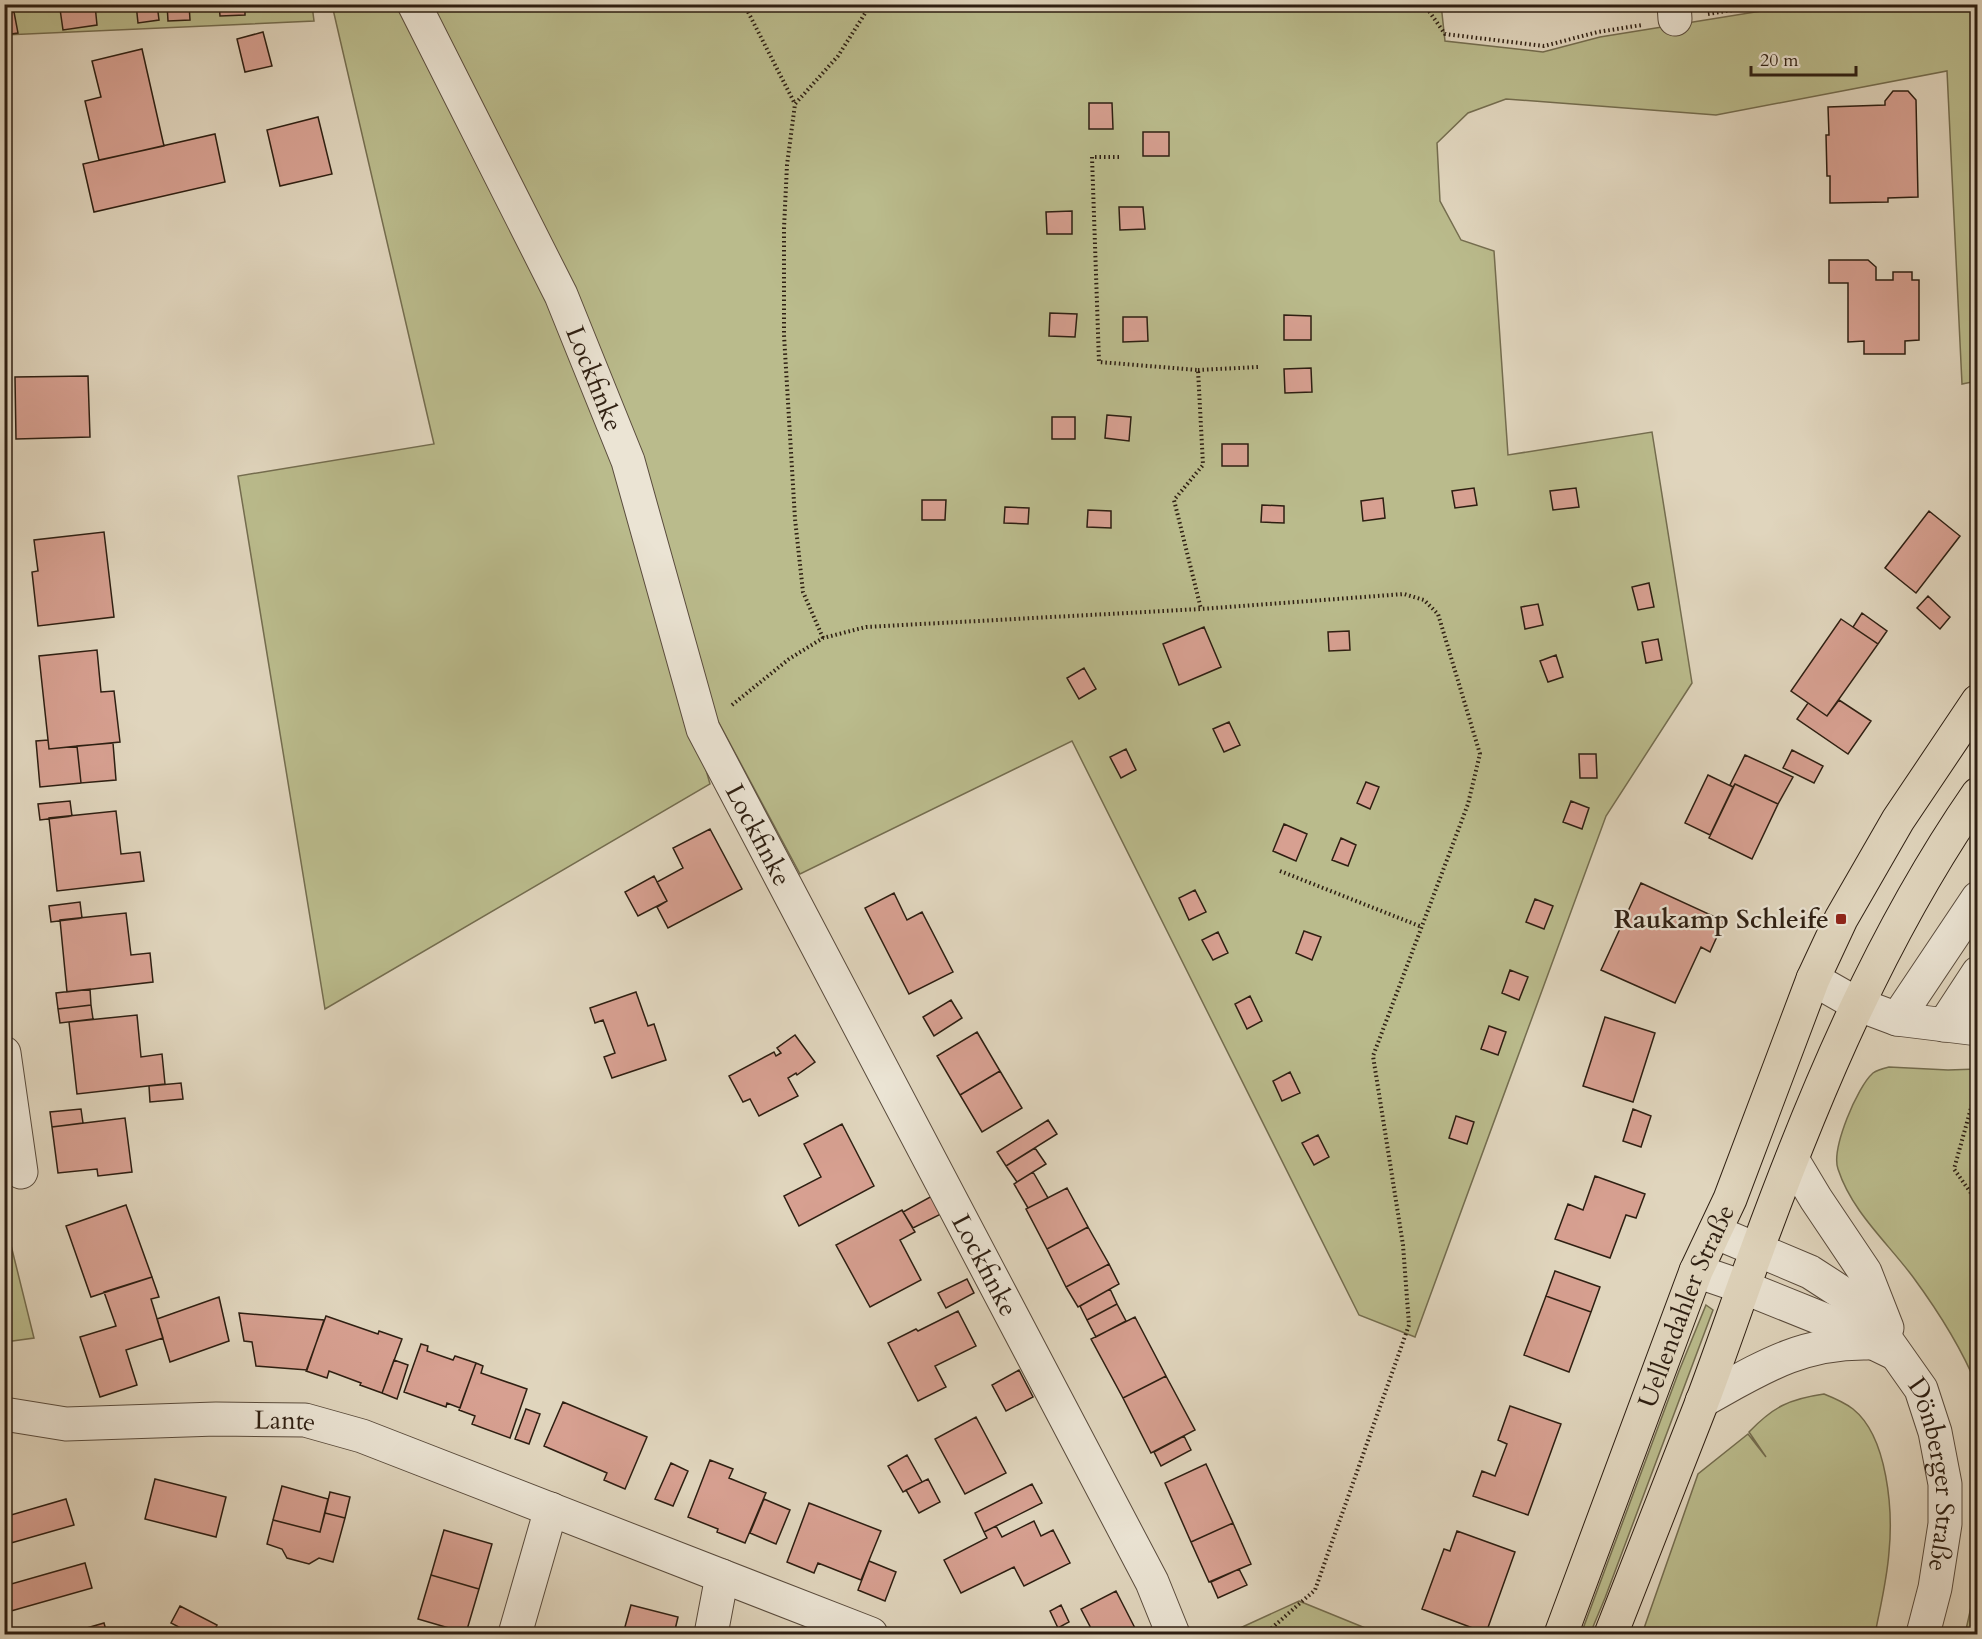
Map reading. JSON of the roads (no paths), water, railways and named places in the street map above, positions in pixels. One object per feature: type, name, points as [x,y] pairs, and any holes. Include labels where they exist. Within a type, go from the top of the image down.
[{"type":"main road","name":"Uellendahler Straße","points":[[1561,1635],[1696,1271],[1740,1174],[1813,979],[1841,919],[1893,829],[1974,711]]},
{"type":"main road","name":"Uellendahler Straße","points":[[1611,1635],[1820,1089],[1857,1004],[1896,929],[1977,794]]},
{"type":"street","name":"Lockfinke","points":[[414,4],[561,296],[612,420],[628,461],[703,729],[1152,1582],[1173,1635]]},
{"type":"street","points":[[1897,1019],[1977,898]]},
{"type":"street","points":[[1944,1025],[1977,973]]},
{"type":"street","points":[[1813,979],[1857,1004],[1897,1019],[1977,1029]]},
{"type":"street","points":[[4,1053],[21,1172]]},
{"type":"street","points":[[1702,1401],[1769,1363],[1795,1353],[1827,1344],[1884,1349],[1864,1272],[1792,1159]]},
{"type":"street","name":"Dönberger Straße","points":[[1715,1232],[1810,1272],[1844,1294],[1873,1322],[1884,1349],[1921,1389],[1935,1432],[1945,1484],[1945,1524],[1935,1588],[1923,1635]]},
{"type":"street","name":"Dönberger Straße","points":[[1696,1271],[1830,1322],[1884,1349]]},
{"type":"street","name":"Lante","points":[[4,1414],[66,1424],[216,1419],[305,1420],[362,1436],[871,1635]]},
{"type":"street","points":[[515,1635],[551,1509]]},
{"type":"street","points":[[711,1635],[722,1576]]},
{"type":"place","name":"Raukamp Schleife","points":[[1841,919]]}]
